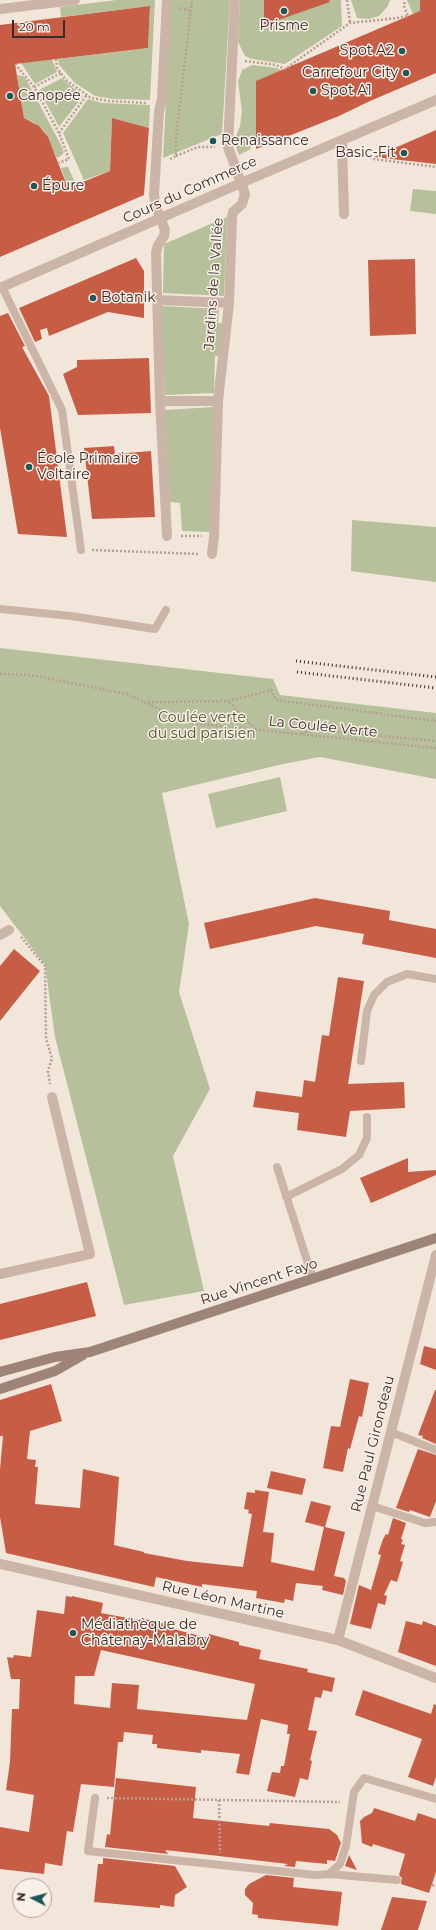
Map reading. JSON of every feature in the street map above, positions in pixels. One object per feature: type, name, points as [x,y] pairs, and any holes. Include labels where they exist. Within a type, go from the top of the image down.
[{"type":"street","points":[[0,8],[75,0]]},
{"type":"street","points":[[167,0],[162,103],[159,111],[154,195],[156,207],[165,230],[163,239],[157,248],[157,300],[160,401],[167,536]]},
{"type":"street","name":"Jardins de la Vallée","points":[[212,554],[214,536],[218,401],[229,302],[232,217],[233,212],[242,204],[245,194],[228,147],[235,0]]},
{"type":"street","name":"Cours du Commerce","points":[[1,288],[436,100]]},
{"type":"street","points":[[342,141],[344,214]]},
{"type":"street","points":[[157,300],[229,302]]},
{"type":"street","points":[[160,401],[218,401]]},
{"type":"street","points":[[0,935],[9,930]]},
{"type":"street","points":[[0,1274],[90,1254],[52,1097]]},
{"type":"street","name":"Rue Vincent Fayo","points":[[0,1372],[54,1357],[90,1352],[436,1238]]},
{"type":"street","name":"Rue Paul Girondeau","points":[[338,1640],[436,1255]]},
{"type":"street","name":"Rue Vincent Fayo","points":[[0,1389],[55,1371],[90,1352]]},
{"type":"street","name":"Rue Léon Martine","points":[[0,1564],[338,1640],[436,1678]]},
{"type":"lane","points":[[1,288],[62,410],[81,550]]},
{"type":"lane","points":[[0,609],[71,616],[156,629],[166,610]]},
{"type":"lane","points":[[362,1061],[367,1011],[374,995],[387,982],[407,974],[436,978]]},
{"type":"lane","points":[[286,1197],[342,1169],[359,1155],[367,1138],[367,1118]]},
{"type":"lane","points":[[276,1167],[313,1279]]},
{"type":"lane","points":[[391,1432],[436,1450]]},
{"type":"lane","points":[[372,1506],[425,1523],[436,1522]]},
{"type":"lane","points":[[329,1874],[340,1864],[346,1846],[354,1792],[364,1778],[436,1799]]},
{"type":"lane","points":[[95,1798],[88,1851],[315,1875],[329,1874],[397,1880]]},
{"type":"path","points":[[192,0],[176,155],[198,147],[228,147]]},
{"type":"path","points":[[347,0],[350,23]]},
{"type":"path","points":[[232,59],[276,65],[285,69],[350,23],[408,16],[404,6],[405,0]]},
{"type":"path","points":[[180,4],[180,8],[192,10]]},
{"type":"path","points":[[56,59],[57,68],[61,73],[72,85],[87,95],[102,101],[162,103]]},
{"type":"path","points":[[15,64],[34,87],[59,133],[69,159],[59,163]]},
{"type":"path","points":[[34,87],[61,73]]},
{"type":"path","points":[[59,133],[87,95]]},
{"type":"path","points":[[342,141],[373,160],[436,166]]},
{"type":"path","points":[[167,536],[214,536]]},
{"type":"path","points":[[81,550],[212,554]]},
{"type":"path","name":"La Coulée Verte","points":[[0,674],[30,676],[127,694],[189,723],[436,748]]},
{"type":"path","points":[[146,702],[229,702],[271,690],[276,700],[436,721]]},
{"type":"path","points":[[229,702],[256,730]]},
{"type":"path","points":[[298,734],[317,730],[436,741]]},
{"type":"path","points":[[9,930],[18,934],[44,966],[46,1039],[52,1058],[48,1071],[52,1097]]},
{"type":"path","points":[[95,1798],[352,1802]]},
{"type":"path","points":[[219,1800],[220,1865]]},
{"type":"path","points":[[432,1885],[436,1886]]},
{"type":"green space","points":[[116,0],[155,0],[150,100],[112,99],[95,96],[75,83],[59,65],[58,59],[148,48],[150,6],[61,17],[60,7]]},
{"type":"green space","points":[[171,0],[230,0],[222,134],[163,158]]},
{"type":"green space","points":[[240,0],[264,0],[264,21],[268,23],[312,8],[311,0],[341,0],[342,26],[285,64],[252,59],[245,56],[238,42]]},
{"type":"green space","points":[[351,0],[390,0],[388,6],[379,16],[369,19],[357,18]]},
{"type":"green space","points":[[407,0],[420,0],[420,12],[413,14]]},
{"type":"green space","points":[[52,59],[57,72],[35,84],[21,63]]},
{"type":"green space","points":[[252,65],[277,68],[281,70],[256,142],[249,141],[251,149],[239,155],[234,142],[240,126],[242,111],[238,82],[242,70]]},
{"type":"green space","points":[[17,75],[23,76],[27,81],[60,143],[64,152],[57,158],[44,131],[33,122],[24,118]]},
{"type":"green space","points":[[62,78],[83,96],[59,127],[39,90]]},
{"type":"green space","points":[[88,99],[102,103],[150,105],[149,128],[112,118],[110,171],[84,180],[63,133]]},
{"type":"green space","points":[[68,167],[77,187],[69,190],[61,168]]},
{"type":"green space","points":[[413,189],[436,191],[436,214],[410,211]]},
{"type":"green space","points":[[227,217],[224,296],[163,293],[164,244]]},
{"type":"green space","points":[[161,306],[219,309],[218,323],[224,324],[221,356],[215,356],[214,393],[165,395]]},
{"type":"green space","points":[[214,407],[210,532],[182,531],[180,503],[170,502],[165,410]]},
{"type":"green space","points":[[352,520],[436,527],[436,582],[351,571]]},
{"type":"green space","name":"Coulée verte du sud parisien","points":[[0,648],[273,679],[280,695],[436,713],[436,779],[320,757],[283,764],[162,793],[189,924],[179,992],[210,1089],[173,1156],[204,1291],[124,1305],[55,1037],[45,965],[0,906]]},
{"type":"green space","points":[[280,777],[287,811],[216,828],[208,794]]},
{"type":"building","name":"Prisme","points":[[264,0],[329,0],[330,2],[264,25]]},
{"type":"building","name":"Spot A1","points":[[420,0],[436,0],[436,73],[339,116],[256,149],[256,81],[420,11]]},
{"type":"building","points":[[150,6],[148,48],[15,64],[24,118],[39,126],[48,137],[68,188],[110,171],[112,118],[149,128],[144,195],[0,257],[0,25]]},
{"type":"building","points":[[436,130],[436,164],[374,157]]},
{"type":"building","name":"Botanik","points":[[136,258],[144,271],[144,318],[108,312],[49,336],[47,328],[40,330],[42,339],[35,342],[19,308]]},
{"type":"building","points":[[415,259],[416,334],[370,336],[368,260]]},
{"type":"building","name":"École Primaire Voltaire","points":[[8,313],[25,346],[22,347],[49,396],[67,537],[18,534],[0,428],[0,316]]},
{"type":"building","points":[[149,358],[151,413],[78,415],[63,374],[77,367],[77,360]]},
{"type":"building","points":[[114,446],[115,454],[151,451],[155,517],[92,519],[84,448]]},
{"type":"building","points":[[315,898],[390,911],[389,920],[436,929],[436,958],[362,944],[364,934],[316,926],[210,949],[204,923]]},
{"type":"building","points":[[14,949],[40,971],[0,1021],[0,966]]},
{"type":"building","points":[[338,977],[364,981],[348,1084],[404,1082],[405,1108],[350,1111],[346,1137],[297,1130],[299,1113],[253,1107],[256,1091],[302,1097],[304,1080],[315,1082],[322,1035],[329,1036]]},
{"type":"building","points":[[408,1158],[408,1172],[436,1170],[436,1175],[371,1203],[360,1178]]},
{"type":"building","points":[[87,1282],[96,1316],[0,1340],[0,1304]]},
{"type":"building","points":[[424,1346],[436,1349],[436,1370],[420,1364]]},
{"type":"building","points":[[350,1379],[369,1383],[362,1417],[359,1416],[350,1449],[348,1448],[343,1472],[323,1468],[331,1426],[340,1427]]},
{"type":"building","points":[[51,1384],[62,1421],[30,1431],[27,1459],[36,1460],[35,1467],[38,1467],[35,1504],[80,1508],[83,1469],[119,1477],[114,1545],[144,1553],[187,1561],[243,1567],[252,1514],[248,1513],[249,1510],[244,1509],[247,1492],[255,1493],[255,1490],[269,1492],[263,1532],[274,1533],[271,1562],[314,1571],[324,1527],[305,1522],[311,1501],[331,1506],[325,1527],[345,1532],[334,1576],[344,1578],[346,1581],[343,1595],[322,1590],[323,1586],[296,1583],[293,1601],[285,1599],[284,1603],[256,1598],[257,1591],[202,1584],[202,1587],[156,1577],[154,1587],[6,1553],[0,1517],[0,1470],[3,1436],[0,1436],[0,1400]]},
{"type":"building","points":[[435,1390],[436,1444],[422,1438],[423,1436],[418,1435]]},
{"type":"building","points":[[418,1449],[436,1455],[436,1501],[430,1517],[410,1510],[409,1512],[396,1508]]},
{"type":"building","points":[[271,1471],[306,1479],[302,1495],[267,1488]]},
{"type":"building","points":[[393,1518],[406,1523],[401,1539],[403,1540],[401,1544],[405,1545],[400,1561],[403,1562],[397,1582],[391,1580],[384,1595],[387,1596],[385,1605],[378,1603],[371,1629],[350,1624],[359,1585],[371,1590],[381,1555],[378,1554],[383,1539],[386,1534],[388,1535]]},
{"type":"building","points":[[66,1596],[103,1603],[101,1613],[138,1620],[145,1619],[169,1625],[169,1628],[208,1638],[209,1634],[239,1642],[239,1645],[261,1650],[259,1659],[308,1669],[307,1672],[335,1678],[332,1692],[323,1690],[321,1698],[315,1697],[308,1730],[317,1731],[310,1760],[312,1761],[308,1780],[300,1778],[295,1797],[267,1791],[272,1772],[280,1773],[281,1766],[284,1766],[290,1734],[287,1734],[288,1725],[261,1719],[249,1775],[236,1773],[240,1754],[201,1750],[201,1753],[157,1748],[157,1744],[152,1744],[153,1735],[124,1732],[123,1742],[118,1742],[114,1787],[81,1784],[73,1832],[67,1831],[62,1866],[45,1863],[44,1874],[0,1869],[0,1827],[29,1832],[34,1795],[6,1790],[10,1762],[12,1709],[19,1709],[20,1679],[11,1679],[7,1657],[13,1658],[14,1655],[31,1657],[37,1610],[64,1614]],"holes":[[[101,1650],[255,1684],[247,1720],[137,1709],[139,1685],[112,1683],[110,1708],[74,1704],[75,1676],[94,1676]]]},
{"type":"building","points":[[406,1621],[422,1625],[423,1621],[436,1626],[436,1666],[398,1652]]},
{"type":"building","points":[[363,1690],[431,1714],[434,1704],[436,1705],[436,1777],[433,1786],[408,1777],[422,1739],[355,1715]]},
{"type":"building","points":[[116,1778],[196,1787],[193,1818],[269,1826],[270,1823],[329,1829],[337,1835],[341,1843],[335,1861],[327,1860],[327,1864],[296,1861],[295,1867],[284,1866],[288,1864],[165,1850],[168,1854],[105,1847],[107,1834],[110,1835]]},
{"type":"building","points":[[374,1808],[415,1821],[418,1813],[436,1819],[436,1872],[429,1893],[401,1884],[402,1878],[399,1875],[405,1854],[373,1844],[372,1847],[362,1843],[360,1821],[372,1813]]},
{"type":"building","points":[[349,1855],[357,1870],[345,1866]]},
{"type":"building","points":[[103,1858],[175,1866],[187,1887],[175,1895],[174,1907],[160,1905],[160,1908],[94,1902],[98,1864],[103,1864]]},
{"type":"building","points":[[266,1875],[294,1878],[293,1887],[342,1892],[338,1926],[258,1918],[258,1915],[252,1914],[253,1903],[245,1895],[245,1889],[249,1884]]},
{"type":"building","points":[[392,1897],[427,1901],[418,1930],[381,1930]]},
{"type":"railway","points":[[296,661],[436,677]]},
{"type":"railway","points":[[297,672],[436,688]]},
{"type":"place","name":"Prisme","points":[[284,11]]},
{"type":"place","name":"Spot A2","points":[[402,51]]},
{"type":"place","name":"Carrefour City","points":[[406,73]]},
{"type":"place","name":"Spot A1","points":[[313,91]]},
{"type":"place","name":"Canopée","points":[[10,96]]},
{"type":"place","name":"Renaissance","points":[[213,141]]},
{"type":"place","name":"Basic-Fit","points":[[404,153]]},
{"type":"place","name":"Épure","points":[[34,186]]},
{"type":"place","name":"Botanik","points":[[93,298]]},
{"type":"place","name":"École Primaire Voltaire","points":[[29,467]]},
{"type":"place","name":"Médiathèque de Châtenay-Malabry","points":[[73,1633]]}]
